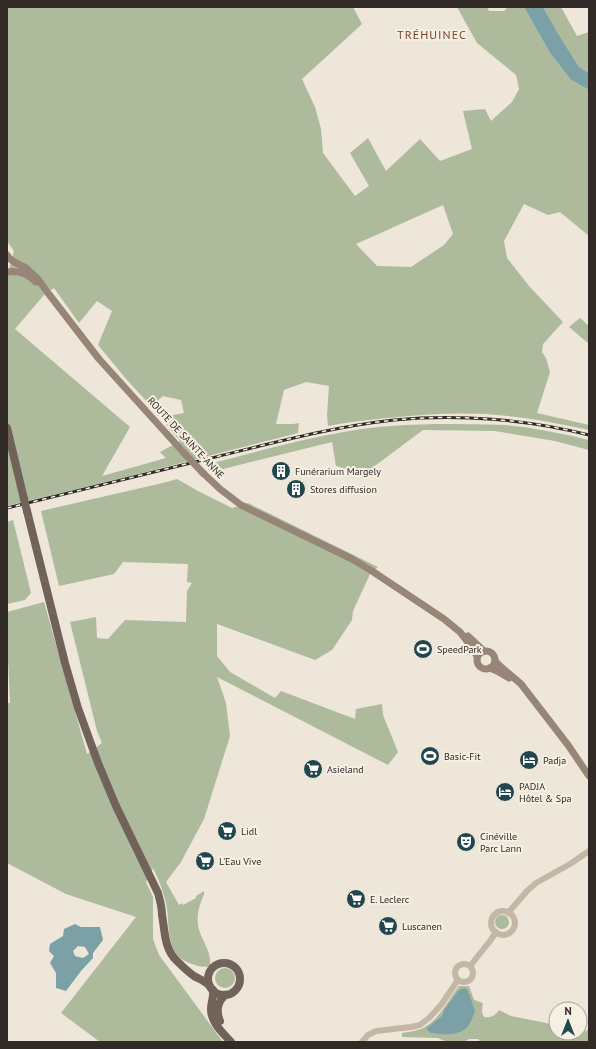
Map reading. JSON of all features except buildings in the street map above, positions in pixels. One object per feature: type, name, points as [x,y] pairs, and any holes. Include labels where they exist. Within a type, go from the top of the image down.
[{"type":"main road","name":"ROUTE DE SAINTE-ANNE","points":[[7,255],[14,262],[32,272],[99,359],[184,453],[220,490],[241,505],[352,559],[372,571],[444,619],[460,632],[477,656]]},
{"type":"main road","name":"ROUTE DE SAINTE-ANNE","points":[[7,272],[14,271],[27,275],[48,294]]},
{"type":"main road","points":[[7,428],[65,663],[78,708],[98,763],[116,806],[158,893],[161,903],[167,946],[176,961],[192,974],[204,981],[211,988],[218,994],[225,995],[232,993],[239,987],[241,978],[240,973],[238,969],[230,963],[223,962],[213,967],[208,976],[211,988],[214,996],[211,1009],[215,1023],[231,1042]]},
{"type":"main road","name":"ROUTE DE SAINTE-ANNE","points":[[444,619],[459,627],[484,651]]},
{"type":"main road","points":[[527,691],[497,671],[490,668],[485,669],[480,667],[477,662],[477,656],[481,652],[487,650],[492,653],[495,661],[522,684],[589,776]]},
{"type":"main road","points":[[490,668],[495,661]]},
{"type":"main road","points":[[185,968],[195,971],[210,972]]},
{"type":"main road","points":[[225,995],[219,1004],[217,1011],[218,1015],[223,1026],[238,1042]]},
{"type":"street","points":[[508,913],[536,883],[566,867],[589,851]]},
{"type":"street","points":[[498,913],[508,913],[514,920],[514,927],[506,934],[499,934],[492,926],[492,918],[498,913]]},
{"type":"street","points":[[470,966],[496,932]]},
{"type":"street","points":[[464,964],[470,966],[473,971],[471,979],[466,982],[458,980],[455,972],[457,967],[464,964]]},
{"type":"street","points":[[362,1042],[368,1035],[376,1031],[420,1025],[441,1005],[458,980]]},
{"type":"green space","points":[[7,7],[353,7],[362,24],[302,79],[315,107],[321,129],[323,153],[355,196],[369,186],[350,153],[368,138],[386,171],[420,139],[440,161],[472,149],[463,111],[485,109],[491,121],[512,102],[519,89],[516,75],[477,43],[457,7],[487,7],[489,11],[504,11],[508,7],[524,7],[550,53],[571,80],[589,90],[589,236],[560,212],[548,215],[524,204],[504,241],[507,258],[529,286],[563,322],[543,344],[542,352],[546,358],[550,372],[537,413],[589,425],[589,430],[518,417],[463,413],[433,414],[358,421],[328,426],[327,416],[329,386],[306,382],[284,390],[276,424],[299,423],[298,433],[7,506],[7,276],[14,251],[7,241]],"holes":[[[443,205],[453,234],[444,245],[411,267],[377,266],[356,244]],[[54,288],[79,323],[97,301],[112,311],[98,345],[151,406],[163,396],[181,400],[184,413],[173,415],[164,422],[180,441],[160,452],[166,458],[102,476],[130,427],[15,329],[44,295]]]},
{"type":"green space","points":[[543,7],[561,7],[577,36],[589,32],[589,73],[579,67]]},
{"type":"green space","points":[[580,318],[589,326],[589,344],[569,327]]},
{"type":"green space","points":[[434,424],[505,425],[536,429],[589,440],[589,450],[555,441],[495,431],[423,430],[364,474],[336,466],[332,442],[211,472],[205,465],[331,434],[360,429]]},
{"type":"green space","points":[[177,479],[232,508],[248,503],[378,567],[370,574],[353,611],[352,620],[332,650],[315,660],[217,624],[217,656],[230,672],[275,698],[281,691],[355,719],[356,709],[382,704],[383,715],[398,752],[388,765],[217,677],[226,703],[230,736],[204,819],[181,862],[166,882],[179,905],[182,903],[183,905],[196,898],[196,896],[204,891],[204,895],[198,910],[198,921],[199,929],[209,954],[210,966],[203,967],[192,964],[183,960],[176,954],[170,939],[165,899],[153,868],[146,882],[153,897],[153,939],[159,955],[223,1042],[100,1042],[61,1013],[136,917],[66,894],[7,863],[7,703],[10,703],[7,612],[44,602],[87,754],[102,743],[97,731],[70,622],[96,617],[97,638],[108,639],[125,620],[186,622],[187,591],[192,583],[187,582],[188,564],[123,562],[114,574],[59,586],[41,511]]},
{"type":"green space","points":[[13,520],[31,593],[25,600],[7,604],[7,522]]},
{"type":"green space","points":[[499,915],[505,915],[509,919],[509,925],[505,929],[499,929],[495,925],[495,919]]},
{"type":"green space","points":[[225,968],[232,971],[235,978],[232,985],[225,988],[218,985],[215,978],[218,971]]},
{"type":"green space","points":[[459,986],[469,986],[474,1000],[483,1003],[482,1012],[484,1017],[493,1016],[499,1010],[511,1016],[548,1023],[548,1041],[588,1041],[589,1026],[589,1042],[481,1042],[478,1039],[469,1039],[464,1042],[447,1042],[438,1038],[402,1037],[402,1033],[421,1029],[433,1021],[443,1010]]},
{"type":"water","points":[[524,7],[543,7],[579,67],[589,73],[589,90],[571,80],[550,53]]},
{"type":"water","points":[[75,924],[81,927],[100,927],[103,940],[93,953],[93,958],[66,991],[56,988],[56,973],[50,963],[54,956],[49,951],[50,944],[63,936],[64,929]],"holes":[[[78,946],[85,947],[89,954],[83,958],[75,956],[73,951]]]},
{"type":"water","points":[[465,988],[468,991],[475,1011],[468,1026],[460,1032],[451,1034],[431,1033],[428,1031],[427,1028],[442,1016],[444,1010],[458,991]]},
{"type":"railway","points":[[7,508],[300,436],[370,423],[418,418],[492,419],[541,425],[589,435]]},
{"type":"place","name":"Funérarium Margely","points":[[281,471]]},
{"type":"place","name":"Stores diffusion","points":[[296,489]]},
{"type":"place","name":"SpeedPark","points":[[423,649]]},
{"type":"place","name":"Basic-Fit","points":[[430,756]]},
{"type":"place","name":"Padja","points":[[529,760]]},
{"type":"place","name":"Asieland","points":[[313,769]]},
{"type":"place","name":"PADJA Hôtel & Spa","points":[[505,792]]},
{"type":"place","name":"Lidl","points":[[227,831]]},
{"type":"place","name":"Cinéville Parc Lann","points":[[466,842]]},
{"type":"place","name":"L'Eau Vive","points":[[205,861]]},
{"type":"place","name":"E. Leclerc","points":[[356,899]]},
{"type":"place","name":"Luscanen","points":[[388,926]]},
{"type":"district","name":"TRÉHUINEC","points":[[432,34]]}]
